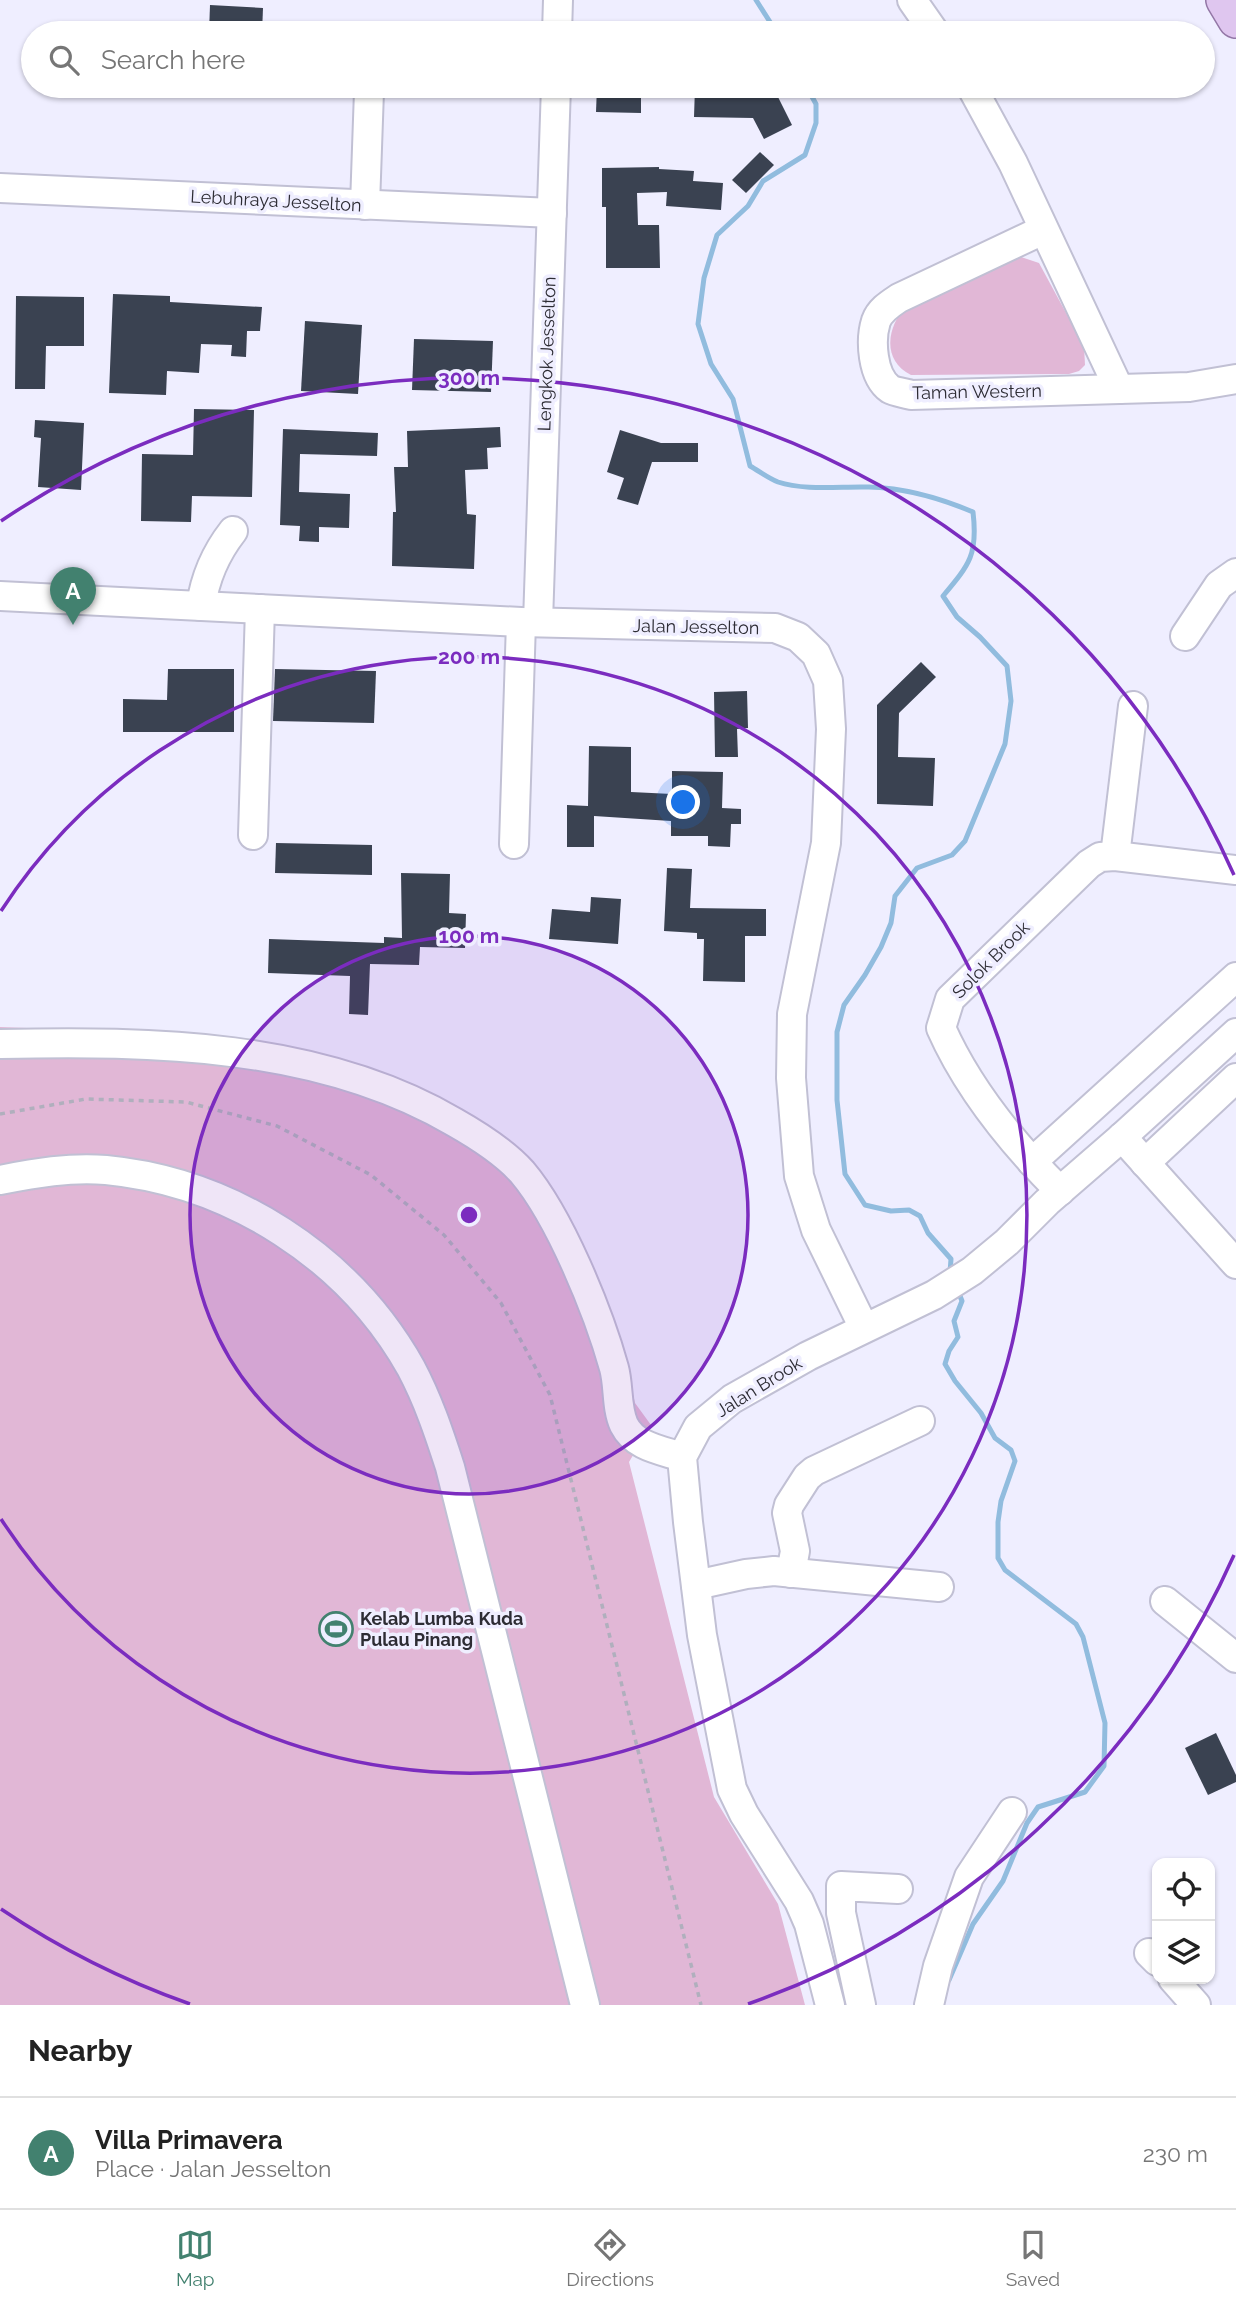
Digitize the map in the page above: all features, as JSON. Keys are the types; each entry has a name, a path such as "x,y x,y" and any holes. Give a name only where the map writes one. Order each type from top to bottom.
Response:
{"main road":[{"path":"1224,0 1236,20"}],"street":[{"path":"557,21 558,0"},
{"path":"912,0 927,21"},
{"path":"365,205 369,98"},
{"name":"Lengkok Jesselton","path":"514,844 552,213 556,98"},
{"path":"978,98 996,130 1119,389"},
{"name":"Lebuhraya Jesselton","path":"0,188 552,213"},
{"name":"Taman Western","path":"1043,230 899,298 885,308 877,321 874,353 878,374 890,389 911,395 1189,387 1236,379"},
{"path":"201,606 204,585 219,550 233,531"},
{"path":"1185,636 1219,585 1236,573"},
{"name":"Jalan Jesselton","path":"0,596 529,622 775,628 798,637 816,654 828,681 831,729 826,843 792,1014 791,1078 799,1177 816,1230 864,1328"},
{"path":"253,835 260,609"},
{"path":"1115,856 1133,706"},
{"name":"Solok Brook","path":"1060,1191 1032,1162 966,1077 940,1028 950,999 1100,856 1236,870"},
{"path":"1032,1162 1236,978"},
{"name":"Jalan Brook","path":"682,1457 698,1427 732,1399 864,1328 934,1295 972,1271 1236,1033"},
{"path":"0,1044 99,1042 234,1052 347,1076 391,1090 433,1110 498,1151 520,1171 534,1189 564,1240 607,1345 615,1371 624,1425 640,1444 682,1457 711,1689 732,1789 744,1814 799,1901 809,1924 830,2005"},
{"path":"1145,1163 1236,1078"},
{"path":"1122,1137 1236,1264"},
{"path":"0,1180 45,1171 103,1170 156,1177 202,1190 258,1216 306,1248 340,1277 371,1310 391,1337 411,1368 433,1415 450,1467 585,2005"},
{"path":"790,1573 795,1551 787,1513 789,1505 807,1477 814,1471 920,1421"},
{"path":"696,1585 774,1571 939,1587"},
{"path":"1165,1601 1236,1658"},
{"path":"929,2005 938,1966 969,1877 1012,1812"},
{"path":"861,2005 841,1913 841,1886 898,1889"},
{"path":"1177,1984 1196,2005"}],"shaded area":[{"path":"1021,257 1039,263 1084,346 1085,365 1079,371 1069,374 911,375 901,369 891,352 890,342 895,323 907,305"},
{"name":"Kelab Lumba Kuda Pulau Pinang","path":"0,1027 108,1031 405,1083 460,1108 498,1135 550,1190 622,1346 635,1403 651,1425 629,1462 714,1797 778,1904 805,2005 0,2005"}],"building":[{"path":"210,5 263,8 262,21 209,21"},
{"path":"597,98 641,98 641,113 596,112"},
{"path":"695,98 778,98 792,125 764,139 753,118 694,117"},
{"path":"760,152 774,165 746,193 732,180"},
{"path":"659,167 694,171 693,181 723,183 721,210 666,206 667,192 637,193 638,225 659,225 660,268 606,268 606,207 602,207 602,168"},
{"path":"113,294 170,296 170,302 262,307 260,331 247,331 246,357 231,356 232,345 201,344 199,373 167,371 166,395 109,393"},
{"path":"16,296 84,297 84,346 46,346 45,389 15,389"},
{"path":"305,321 362,325 358,394 301,391"},
{"path":"414,339 493,341 491,392 412,390"},
{"path":"194,409 254,410 252,497 192,496 191,522 141,521 142,454 193,455"},
{"path":"35,420 84,423 81,490 38,487 41,438 34,437"},
{"path":"500,427 501,447 487,448 488,469 465,470 467,514 476,515 474,569 392,566 393,512 396,512 394,467 408,467 407,431"},
{"path":"283,429 378,433 377,456 300,454 299,492 350,494 349,528 319,527 319,542 299,541 300,526 280,525"},
{"path":"620,430 661,443 698,443 698,462 652,462 638,505 617,499 624,478 607,472"},
{"path":"921,662 936,677 899,713 898,757 935,758 933,806 877,804 877,705"},
{"path":"168,669 234,669 234,732 123,732 123,699 167,700"},
{"path":"275,669 376,671 374,723 273,721"},
{"path":"747,691 748,728 737,729 738,757 715,757 714,692"},
{"path":"589,746 631,747 631,792 672,794 672,771 723,772 722,808 741,809 741,824 731,824 730,847 708,846 708,836 671,836 671,821 594,816 594,847 567,847 567,805 588,806"},
{"path":"276,843 372,845 372,875 275,873"},
{"path":"667,868 692,869 690,908 766,909 766,936 745,936 745,982 703,981 704,939 697,939 697,933 664,931"},
{"path":"401,873 450,874 449,913 466,914 465,948 420,947 419,965 370,964 368,1015 349,1014 350,976 268,973 269,939 384,943 384,937 402,938"},
{"path":"591,897 621,899 618,944 549,939 552,909 590,912"},
{"path":"1216,1733 1236,1775 1236,1782 1208,1795 1185,1748"}],"waterway":[{"path":"756,0 769,21"},
{"path":"813,98 816,104 816,123 805,155 763,181 748,206 717,235 704,278 698,324 711,364 733,399 750,466 789,485 896,489 935,498 973,512 974,538 970,558 943,596 957,617 1007,666 1011,701 1005,744 965,841 952,855 917,868 895,896 891,923 881,947 844,1005 837,1032 837,1100 845,1174 865,1205 891,1211 909,1210 920,1216 928,1233 951,1259 950,1273"},
{"path":"949,1980 973,1924 1003,1881 1027,1823 1038,1807 1085,1792 1104,1766 1105,1723 1083,1637 1076,1624 1005,1570 998,1558 1001,1501 1015,1461 1011,1450 995,1438 981,1413 945,1364 958,1337 954,1321 962,1301 958,1291"}],"place":[{"name":"Villa Primavera","path":"73,625"},
{"name":"Kelab Lumba Kuda Pulau Pinang","path":"336,1629"}]}
